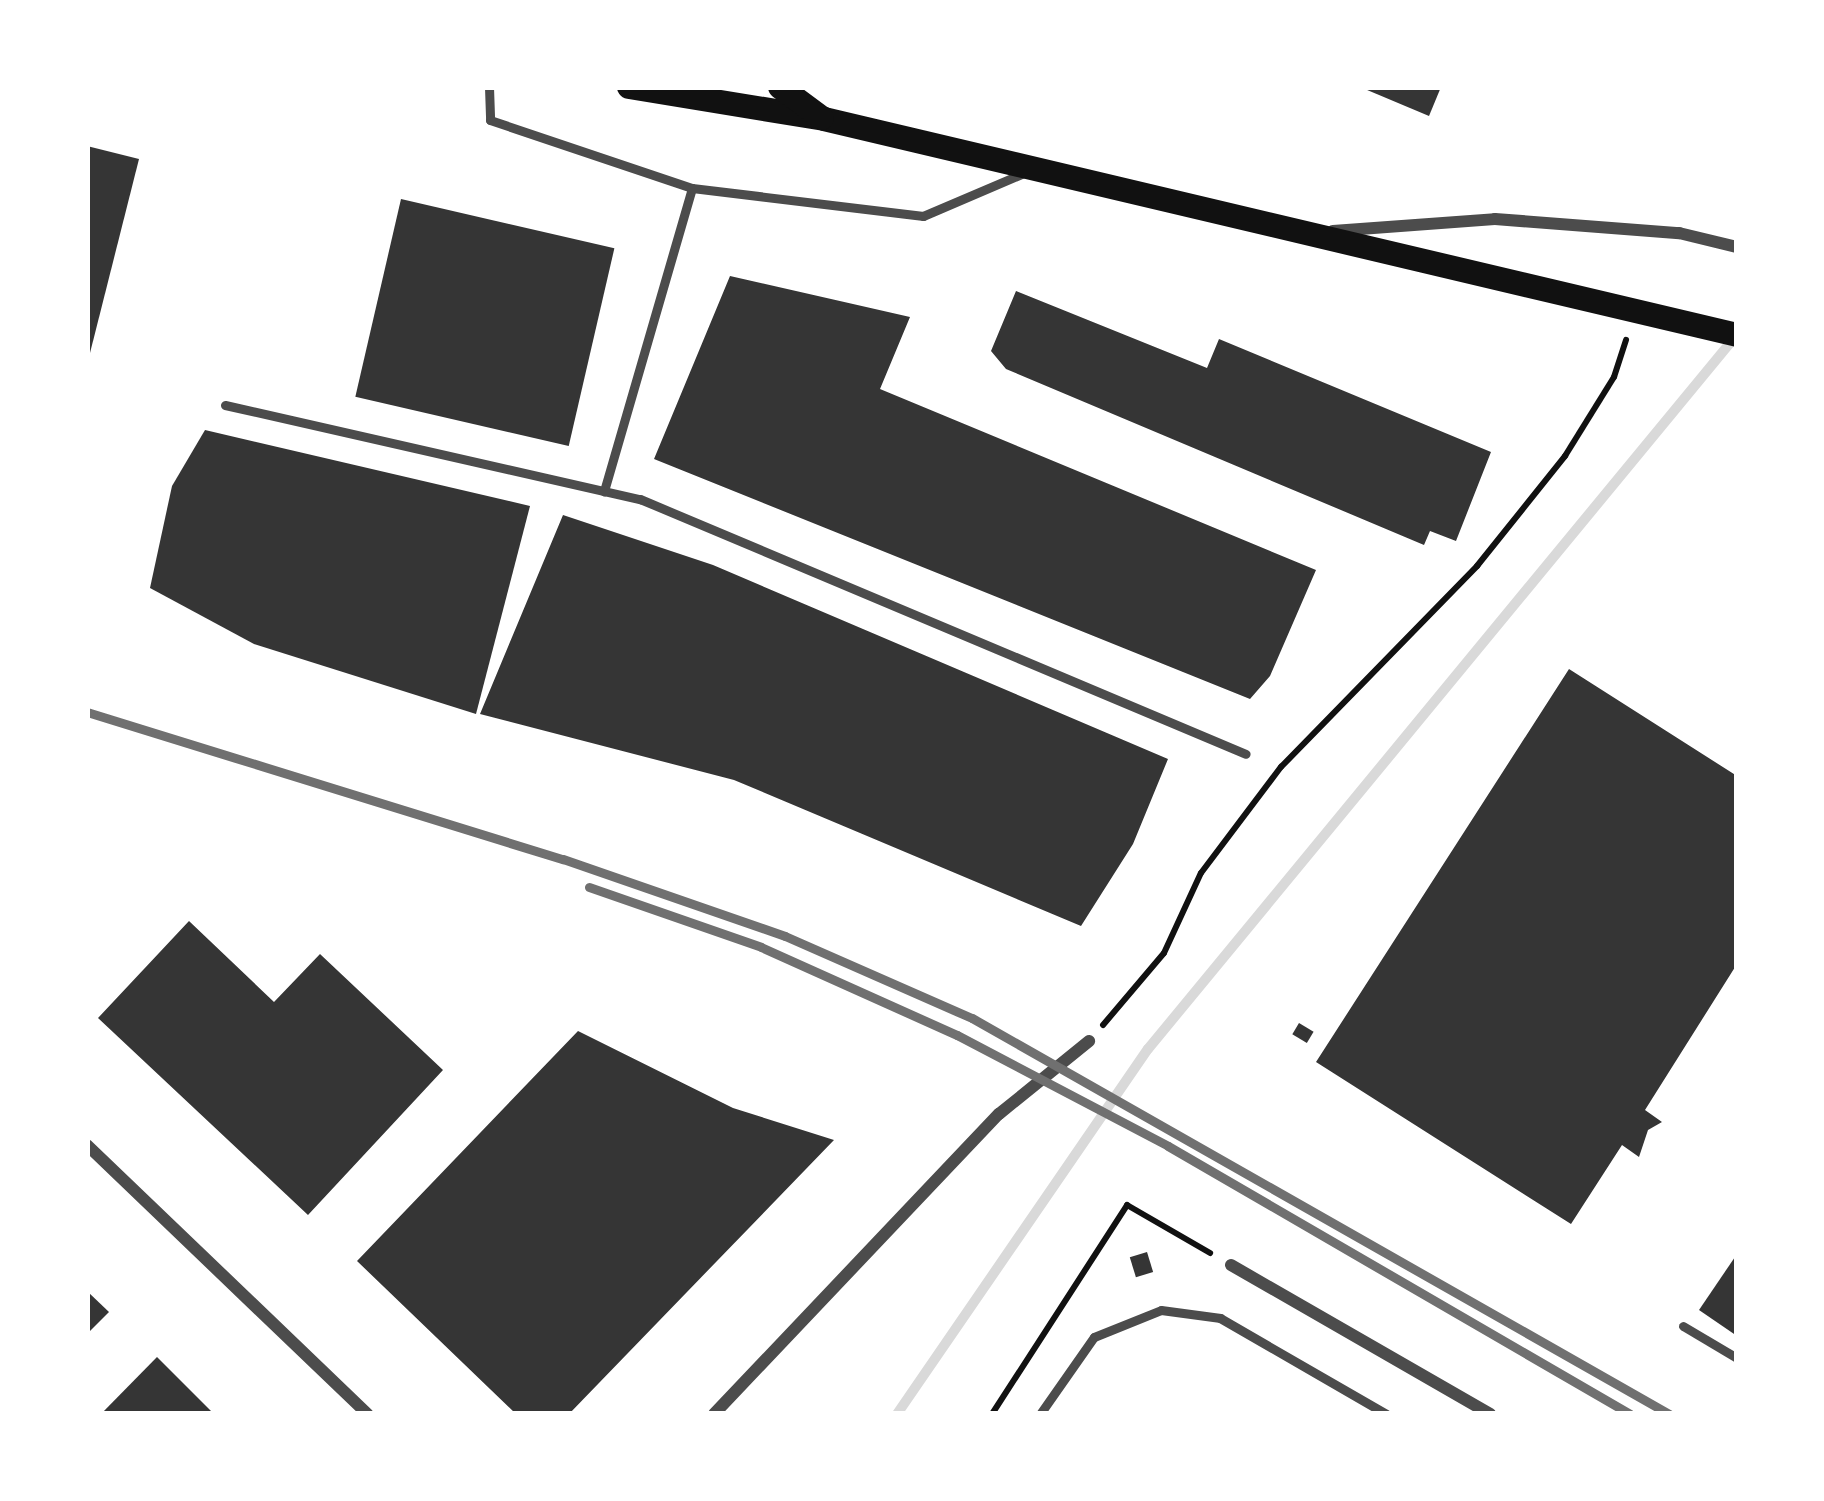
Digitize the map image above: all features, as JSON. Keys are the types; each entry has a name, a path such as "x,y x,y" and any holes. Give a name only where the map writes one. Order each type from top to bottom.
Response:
{"main road":[{"path":"628,87 824,119 1318,232 1737,335"},
{"path":"780,87 824,119"}],"street":[{"path":"1318,232 1495,219 1679,233 1737,247"},
{"path":"714,1414 999,1114 1089,1041"},
{"path":"87,1145 368,1414"},
{"path":"1231,1265 1490,1414"}],"lane":[{"path":"489,87 490,120 692,188 923,216 1036,167"},
{"path":"604,491 692,188"},
{"path":"225,405 604,491 1246,754"},
{"path":"1040,1414 1094,1337 1162,1310 1220,1318 1386,1414"},
{"path":"1682,1327 1737,1358"}],"path":[{"path":"1089,1041 1164,953 1202,873 1281,767 1477,566 1565,456 1615,377 1636,310"},
{"path":"992,1414 1127,1205 1231,1265"}],"building":[{"path":"1360,87 1441,87 1429,116"},
{"path":"87,146 139,159 89,357 87,357"},
{"path":"401,199 614,248 569,446 355,397"},
{"path":"730,276 910,317 880,389 1316,570 1270,676 1250,699 654,459"},
{"path":"1016,291 1207,368 1219,339 1491,452 1456,541 1430,531 1424,545 1006,369 991,351"},
{"path":"205,430 530,506 476,714 254,644 150,588 172,486"},
{"path":"563,515 713,565 1168,759 1133,844 1081,926 734,780 480,714"},
{"path":"1569,669 1737,776 1737,964 1645,1110 1662,1122 1648,1130 1639,1157 1622,1145 1571,1224 1316,1062"},
{"path":"189,921 274,1002 320,954 443,1070 308,1215 98,1018"},
{"path":"1299,1023 1314,1032 1307,1043 1292,1034"},
{"path":"578,1031 733,1108 834,1140 569,1414 516,1414 357,1261"},
{"path":"1147,1252 1153,1272 1136,1277 1130,1257"},
{"path":"1737,1254 1737,1336 1699,1310"},
{"path":"87,1291 109,1312 87,1334"},
{"path":"157,1357 214,1414 101,1414"}],"waterway":[{"path":"897,1414 1148,1049 1734,338"}],"railway":[{"path":"87,712 563,859 785,936 972,1018 1669,1414"},
{"path":"589,887 761,947 957,1035 1168,1146 1630,1414"}]}
